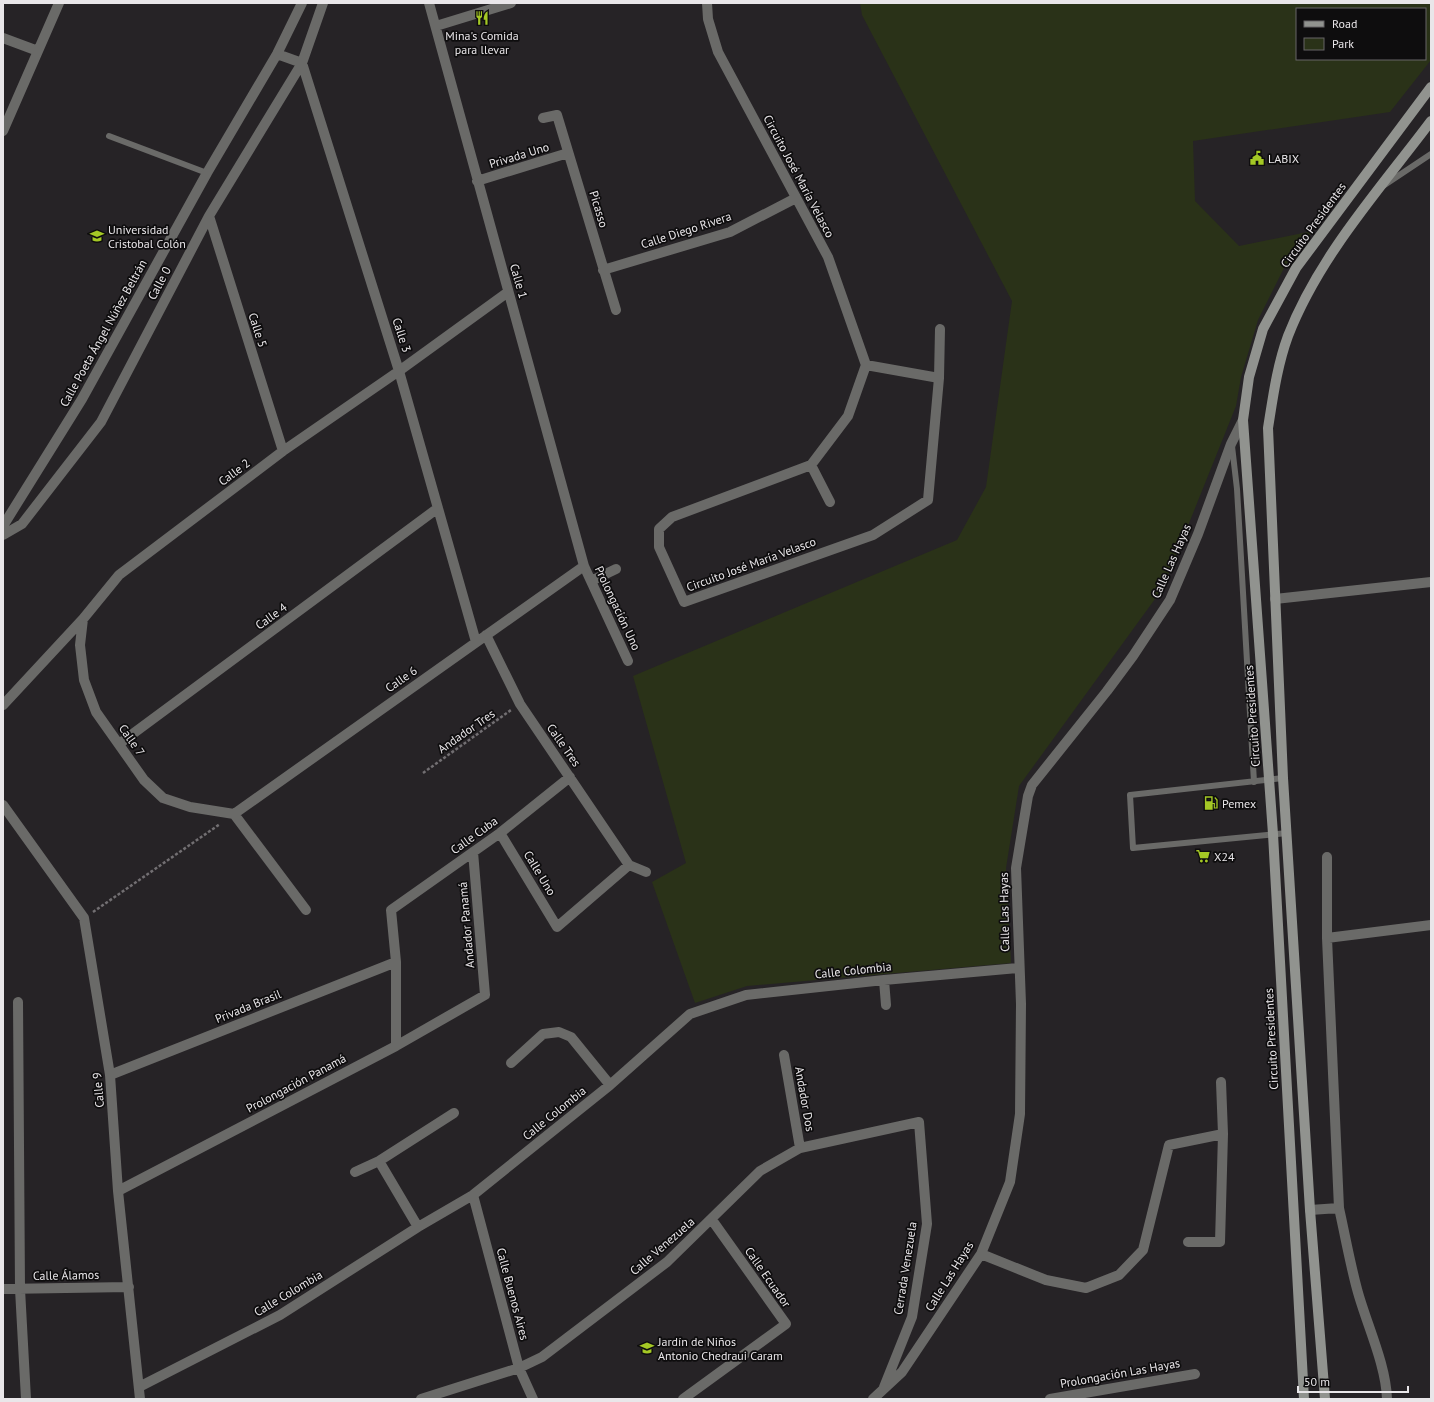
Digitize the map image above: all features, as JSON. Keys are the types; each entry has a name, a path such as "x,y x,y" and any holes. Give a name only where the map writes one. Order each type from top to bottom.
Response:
{"main road":[{"name":"Circuito Presidentes","path":"1304,1399 1273,834 1243,420 1249,377 1264,329 1296,268 1431,87"},
{"path":"1325,1399 1310,1210 1283,778 1268,428 1276,376 1289,336 1314,280 1354,222 1431,121"}],"street":[{"path":"3,131 59,3"},
{"name":"Calle Poeta Ángel Núñez Beltrán","path":"3,526 82,399 207,174 278,54 302,3"},
{"name":"Calle 0","path":"3,535 22,524 101,422 209,216 302,63 323,3"},
{"name":"Calle 1","path":"429,3 584,566"},
{"path":"436,26 511,3"},
{"name":"Circuito José María Velasco","path":"707,3 708,19 718,52 828,257 866,364"},
{"path":"3,38 38,51"},
{"path":"278,54 302,63"},
{"name":"Calle 3","path":"302,63 399,371 476,642"},
{"name":"Picasso","path":"543,118 557,115 616,310"},
{"name":"Privada Uno","path":"477,181 568,153"},
{"name":"Calle Diego Rivera","path":"604,270 730,232 796,198"},
{"name":"Calle 5","path":"209,216 283,451"},
{"name":"Calle 2","path":"3,705 83,619 119,575 283,451 399,371 508,292"},
{"path":"830,502 811,465 848,416 866,364 939,378 940,329"},
{"name":"Circuito José María Velasco","path":"811,465 672,517 659,528 659,547 684,602 873,535 928,500 939,378"},
{"name":"Calle Las Hayas","path":"873,1399 902,1372 981,1254 1010,1182 1020,1114 1021,1004 1018,968 1016,868 1028,796 1032,785 1116,680 1170,600 1243,420"},
{"name":"Calle 4","path":"119,744 438,508"},
{"name":"Prolongación Uno","path":"584,566 628,661"},
{"name":"Calle 6","path":"234,814 584,566"},
{"path":"591,581 616,569"},
{"path":"1275,599 1431,582"},
{"name":"Calle 7","path":"83,619 80,645 84,680 96,712 144,780 163,798 190,807 234,814"},
{"name":"Calle Tres","path":"486,635 520,704 629,865"},
{"name":"Calle Cuba","path":"396,962 391,910 500,833 570,777"},
{"name":"Calle 9","path":"3,806 84,918 110,1075 118,1191 140,1399"},
{"path":"234,814 306,910"},
{"name":"Calle Uno","path":"500,833 557,927 629,865"},
{"name":"Andador Panamá","path":"473,852 485,995"},
{"path":"1327,857 1327,938 1339,1208 1357,1290 1375,1344 1387,1390 1387,1399"},
{"path":"629,865 646,872"},
{"path":"1327,938 1431,925"},
{"path":"396,962 396,1046"},
{"name":"Privada Brasil","path":"110,1075 396,962"},
{"name":"Calle Colombia","path":"138,1387 280,1315 418,1227 472,1195 610,1085 690,1014 746,995 884,980 1018,968"},
{"path":"884,980 886,1005"},
{"name":"Prolongación Panamá","path":"118,1191 396,1046 485,995"},
{"path":"18,1002 20,1289 26,1399"},
{"path":"511,1063 543,1034 559,1032 571,1037 610,1085"},
{"name":"Andador Dos","path":"784,1055 800,1148"},
{"path":"1188,1242 1220,1242 1223,1134 1221,1082"},
{"path":"355,1172 379,1161 454,1113"},
{"name":"Calle Venezuela","path":"421,1399 519,1368 542,1357 667,1262 712,1220 760,1171 800,1148 919,1122"},
{"name":"Cerrada Venezuela","path":"883,1389 912,1316 927,1224 919,1122"},
{"path":"981,1254 1046,1280 1086,1288 1119,1275 1143,1250 1169,1145 1223,1134"},
{"path":"379,1161 418,1227"},
{"name":"Calle Buenos Aires","path":"472,1195 519,1368 533,1399"},
{"path":"1310,1210 1339,1208"},
{"name":"Calle Ecuador","path":"683,1399 786,1324 712,1220"},
{"name":"Calle Álamos","path":"3,1289 129,1287"},
{"name":"Prolongación Las Hayas","path":"1050,1399 1195,1374"}],"lane":[{"path":"109,136 207,174"},
{"path":"1379,190 1431,154"},
{"path":"1232,444 1237,489 1254,782"},
{"path":"1283,778 1130,795 1133,848 1287,833"}],"path":[{"name":"Andador Tres","path":"423,773 520,704"},
{"path":"84,918 234,814"}],"green space":[{"path":"860,3 1431,3 1431,60 1390,112 1193,141 1195,201 1239,246 1313,231 1285,266 1258,320 1241,377 1236,406 1163,588 1019,786 1006,868 1011,963 747,986 695,1003 652,882 686,863 633,676 957,540 986,487 1012,301 862,15"}],"place":[{"name":"Mina's Comida para llevar","path":"482,18"},
{"name":"LABIX","path":"1257,158"},
{"name":"Universidad Cristobal Colón","path":"97,236"},
{"name":"Pemex","path":"1211,803"},
{"name":"X24","path":"1203,856"},
{"name":"Jardín de Niños Antonio Chedraui Caram","path":"647,1348"}]}
